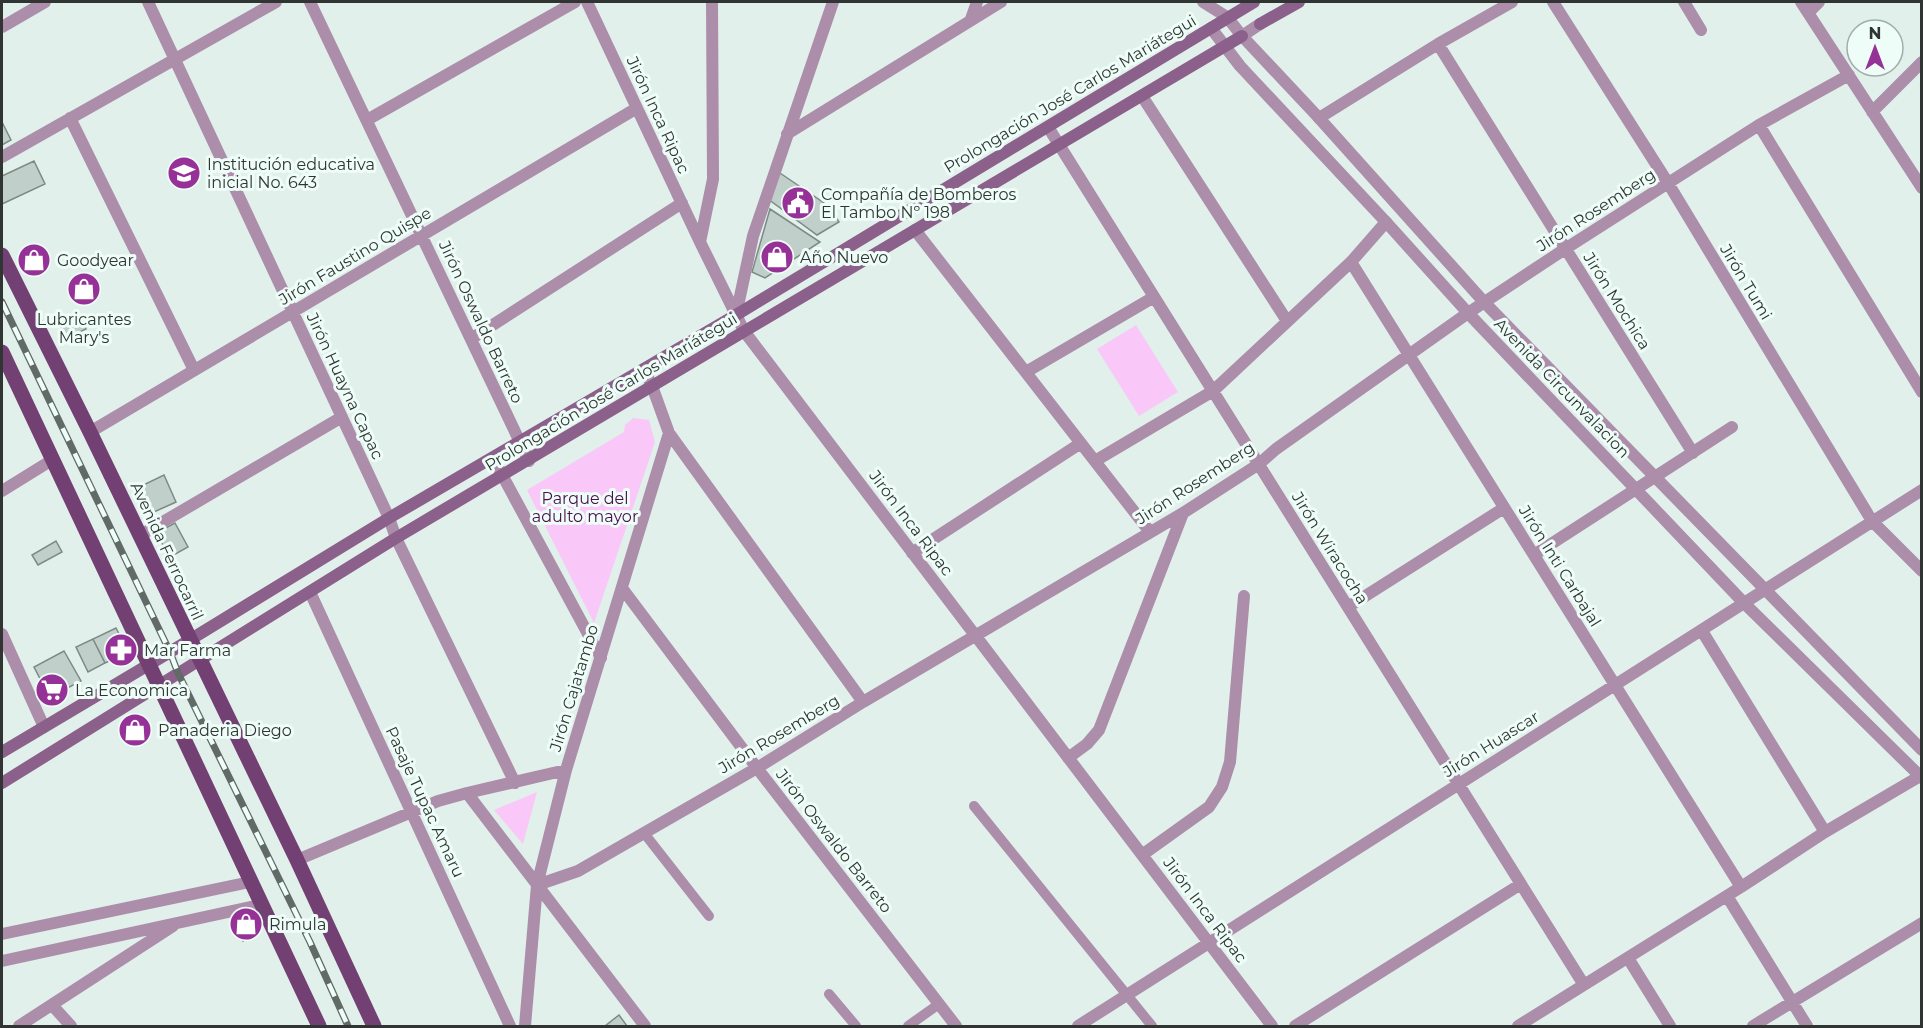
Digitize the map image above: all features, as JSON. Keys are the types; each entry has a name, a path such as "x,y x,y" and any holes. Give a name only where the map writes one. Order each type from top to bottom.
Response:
{"main road":[{"name":"Prolongación José Carlos Mariátegui","path":"2,752 388,518 736,315 1254,2"},
{"path":"1260,24 1299,2"},
{"name":"Prolongación José Carlos Mariátegui","path":"2,783 396,538 1242,36"},
{"name":"Avenida Ferrocarril","path":"2,255 297,860 374,1026"},
{"path":"2,352 318,1026"}],"street":[{"path":"2,27 45,2"},
{"name":"Jirón Huayna Capac","path":"148,2 342,417 396,538 515,783"},
{"path":"2,157 276,2"},
{"name":"Jirón Oswaldo Barreto","path":"310,2 529,461"},
{"path":"366,120 575,2"},
{"name":"Jirón Inca Ripac","path":"586,2 744,331 1272,1026"},
{"path":"700,242 713,179 712,2"},
{"path":"736,315 753,236 833,2"},
{"path":"971,19 977,2"},
{"path":"787,134 1001,2"},
{"name":"Avenida Circunvalacion","path":"1204,2 1227,17 1484,302 1922,750"},
{"name":"Avenida Circunvalacion","path":"1204,2 1211,28 1240,66 1468,313 1744,603 1921,776"},
{"path":"1319,118 1438,44 1512,2"},
{"name":"Jirón Tumi","path":"1553,2 1668,183 1872,521 1922,571"},
{"path":"1684,2 1701,30"},
{"path":"1801,2 1845,69"},
{"path":"1808,13 1819,2"},
{"path":"1242,36 1260,24"},
{"name":"Jirón Mochica","path":"1438,44 1693,453"},
{"path":"1872,112 1922,62"},
{"name":"Jirón Rosemberg","path":"537,885 578,871 645,833 1183,513 1259,464 1276,449 1484,302 1759,125 1845,77"},
{"path":"1851,78 1922,188"},
{"path":"1142,96 1287,321"},
{"name":"Jirón Faustino Quispe","path":"90,432 637,108"},
{"path":"70,118 194,370"},
{"path":"1759,125 1922,392"},
{"name":"Jirón Wiracocha","path":"1048,127 1584,985"},
{"path":"471,339 681,203"},
{"path":"1095,461 1213,391 1352,262 1386,222"},
{"path":"915,230 1150,532"},
{"name":"Jirón Inti Carbajal","path":"1352,262 1741,887"},
{"path":"1026,372 1154,297"},
{"path":"644,369 669,433 863,702"},
{"path":"140,536 342,417"},
{"path":"1534,555 1732,427"},
{"name":"Jirón Cajatambo","path":"525,1026 537,885 566,770 669,433"},
{"path":"912,553 1081,443"},
{"path":"493,458 601,658"},
{"path":"2,491 52,460"},
{"name":"Jirón Huascar","path":"1078,1026 1922,490"},
{"path":"1348,608 1504,508"},
{"path":"1068,758 1087,744 1099,730 1183,513"},
{"name":"Jirón Oswaldo Barreto","path":"622,588 956,1026"},
{"name":"Pasaje Tupac Amaru","path":"310,592 510,1026"},
{"path":"1142,855 1209,807 1222,787 1230,762 1245,596"},
{"path":"1702,631 1825,832"},
{"path":"2,634 44,727"},
{"path":"297,860 438,801 566,770"},
{"path":"1522,1026 1825,832 1921,776"},
{"path":"467,793 645,1026"},
{"path":"2,934 250,882"},
{"path":"1295,1026 1521,884"},
{"path":"1727,896 1807,1026"},
{"path":"2,961 260,904"},
{"path":"19,1026 179,922"},
{"path":"1754,1026 1922,923"},
{"path":"1628,958 1670,1026"},
{"path":"52,1005 71,1026"}],"lane":[{"path":"974,806 1152,1026"},
{"path":"645,833 709,916"},
{"path":"829,994 856,1026"},
{"path":"908,1026 939,1004"}],"green space":[{"path":"1136,325 1178,392 1139,416 1097,349"},
{"name":"Parque del adulto mayor","path":"633,418 649,420 655,442 594,623 527,490 624,432 625,425"},
{"path":"537,792 523,844 494,810"}],"building":[{"path":"2,122 11,140 2,145"},
{"path":"34,161 45,184 2,204 2,176"},
{"name":"Compañía de Bomberos El Tambo Nº 198","path":"777,171 830,207 839,222 817,235 768,199"},
{"name":"Año Nuevo","path":"770,209 820,242 765,278 752,272"},
{"name":"Goodyear","path":"38,246 46,266 31,273 22,253"},
{"name":"Lubricantes Mary's","path":"89,276 97,292 80,301 71,285"},
{"path":"81,317 86,329 66,339 60,328"},
{"path":"164,475 176,502 154,512 145,508 135,489"},
{"path":"175,523 188,547 170,557 156,533"},
{"path":"56,541 62,552 38,565 32,555"},
{"path":"116,628 126,647 123,655 105,663 93,639"},
{"path":"93,639 105,663 88,672 76,647"},
{"path":"64,651 81,681 56,694 48,694 34,667"},
{"name":"Panaderia Diego","path":"136,718 145,738 135,742 126,723"},
{"path":"247,919 254,930 243,941 231,922"},
{"path":"619,1015 627,1026 605,1026"}],"railway":[{"path":"2,302 178,673 310,942 348,1026"}],"place":[{"name":"Institución educativa inicial No. 643","path":"184,173"},
{"name":"Compañía de Bomberos El Tambo Nº 198","path":"798,203"},
{"name":"Año Nuevo","path":"777,257"},
{"name":"Goodyear","path":"34,260"},
{"name":"Lubricantes Mary's","path":"84,289"},
{"name":"Mar Farma","path":"121,650"},
{"name":"La Economica","path":"52,690"},
{"name":"Panaderia Diego","path":"135,730"},
{"name":"Rimula","path":"246,924"}]}
